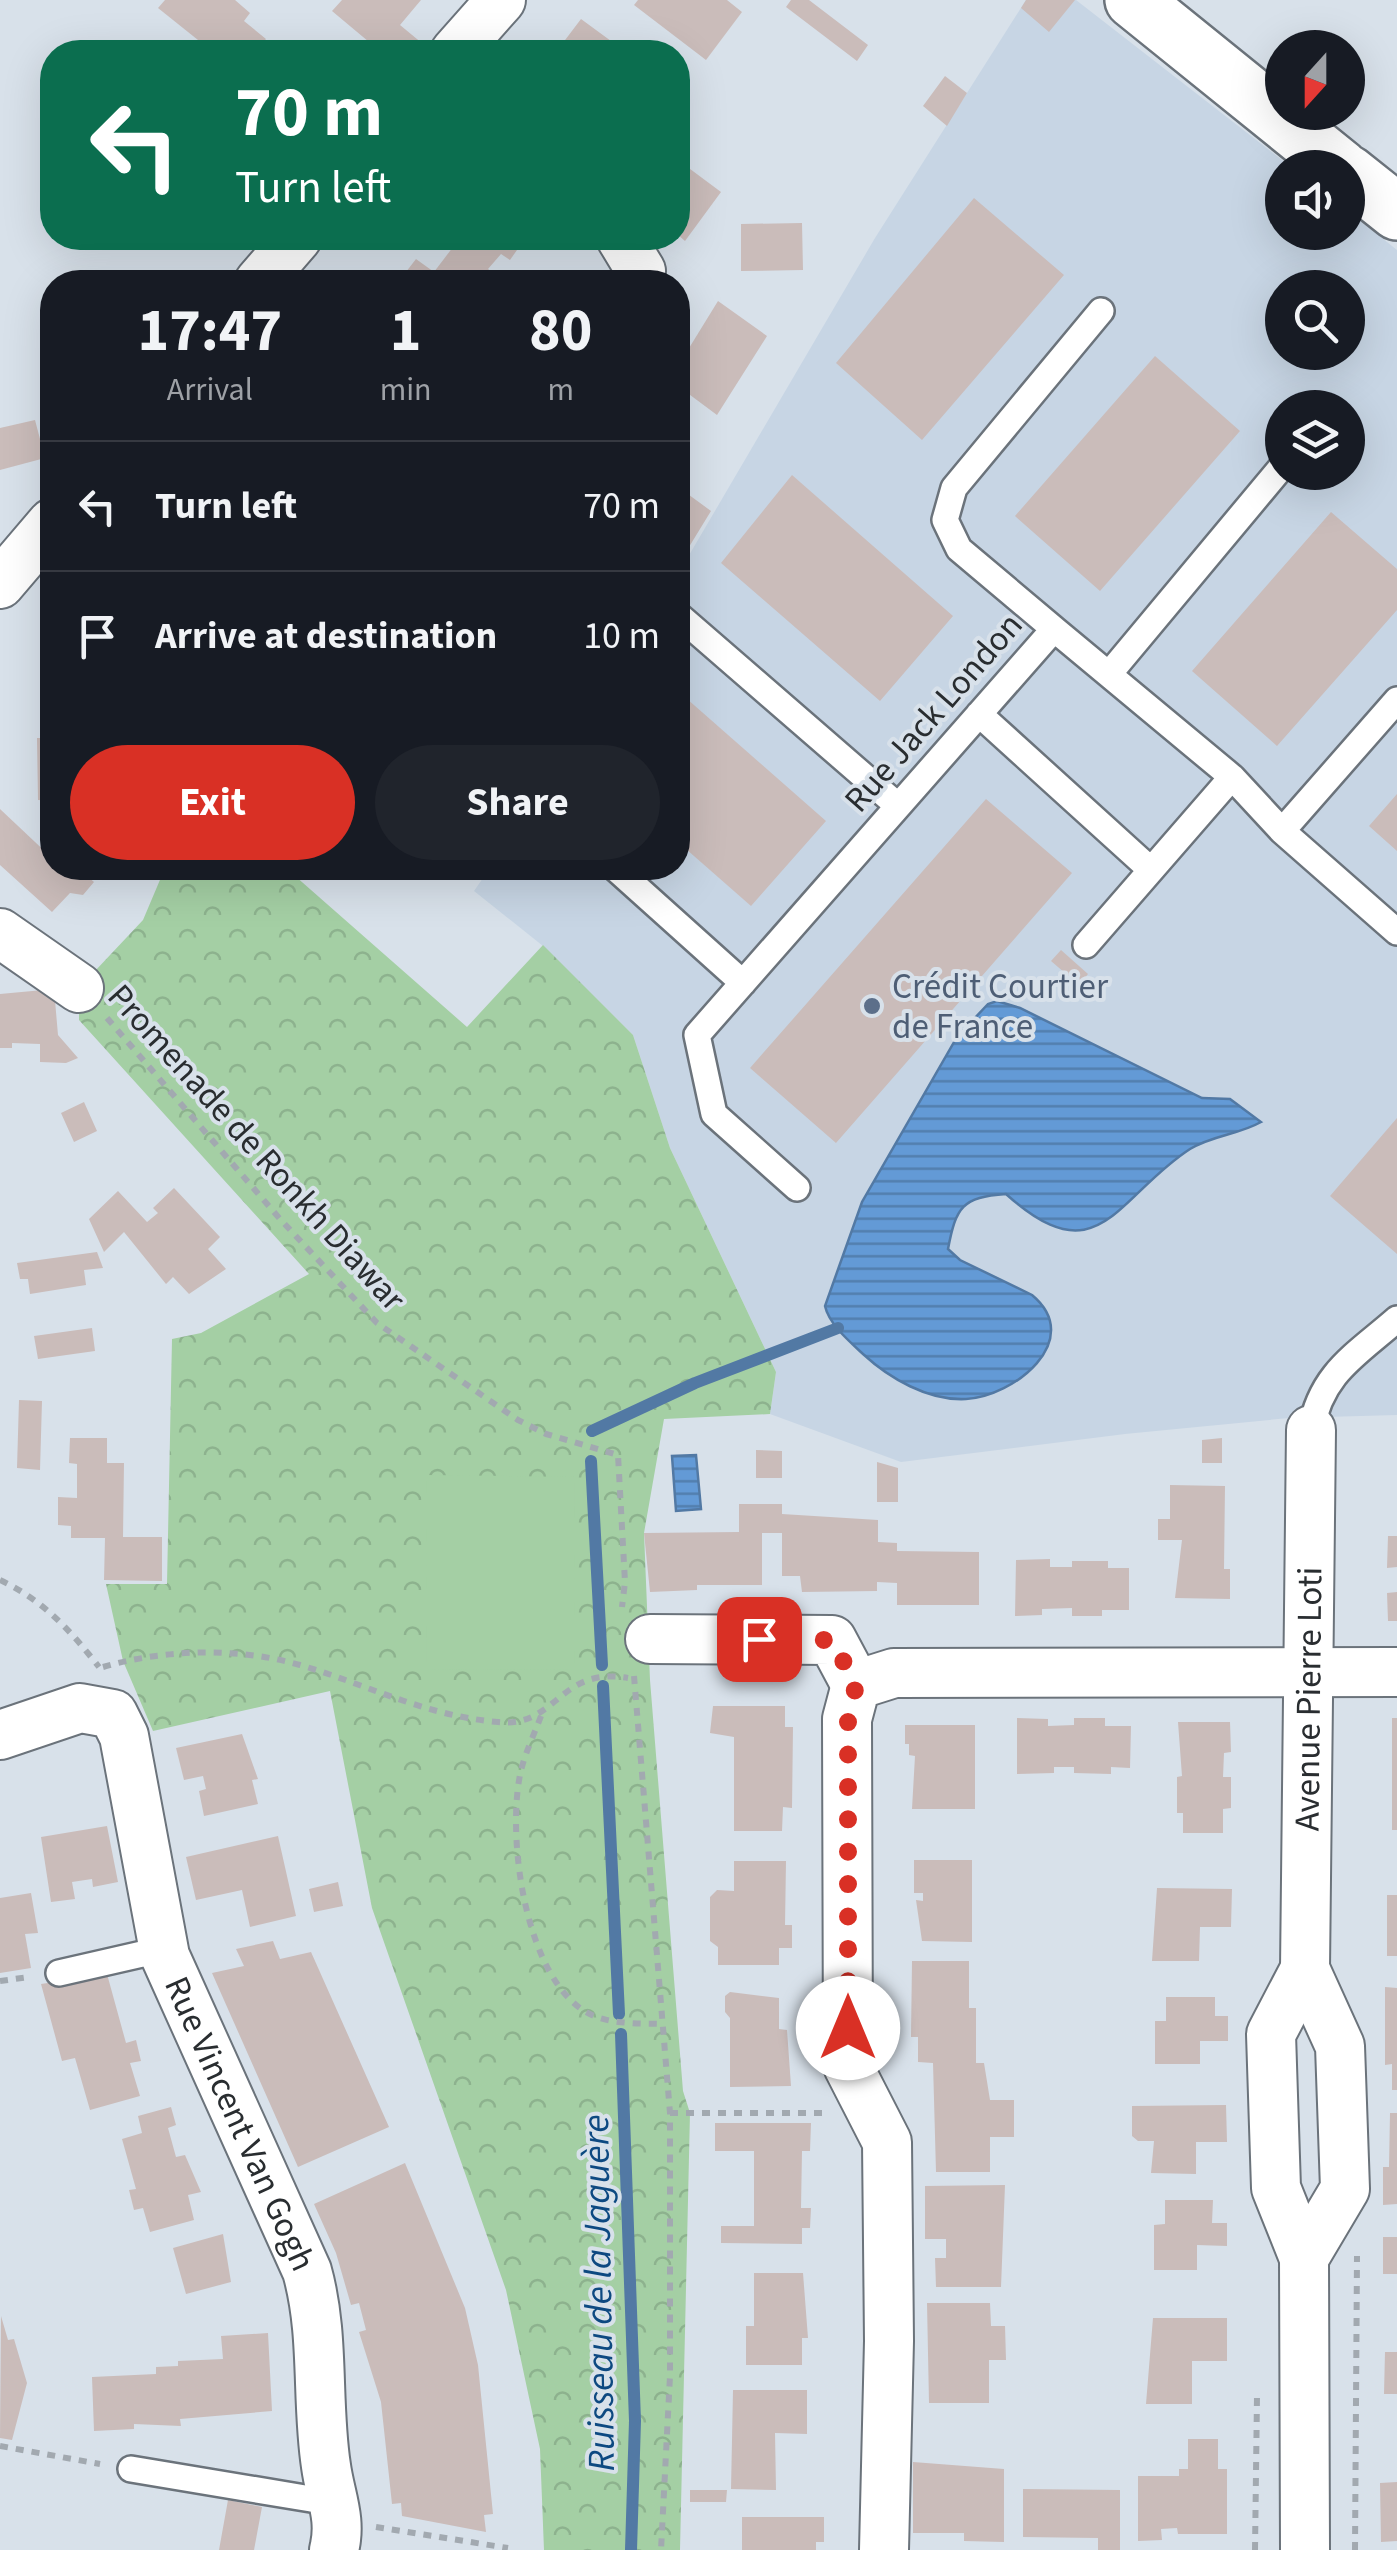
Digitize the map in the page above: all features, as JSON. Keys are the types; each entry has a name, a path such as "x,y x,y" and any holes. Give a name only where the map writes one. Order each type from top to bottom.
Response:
{"street":[{"path":"466,40 501,0"},
{"path":"1133,0 1319,150"},
{"path":"1365,186 1397,212"},
{"path":"269,270 287,250"},
{"path":"0,584 40,537"},
{"path":"0,932 79,988"},
{"name":"Avenue Pierre Loti","path":"1312,1430 1305,1969 1340,2046 1346,2189"},
{"path":"636,1650 832,1640 856,1685 848,1720 848,2066 887,2142 890,2340 884,2550"},
{"path":"856,1685 894,1673 1397,1672"},
{"path":"0,1735 80,1708 94,1684"},
{"name":"Rue Vincent Van Gogh","path":"94,1684 124,1736 164,1948 307,2271 316,2300 326,2466 335,2522"},
{"name":"Avenue Pierre Loti","path":"1305,1969 1270,2034 1276,2188 1304,2258 1305,2550"},
{"path":"1304,2258 1346,2189"}],"lane":[{"path":"1054,628 959,550 945,520 954,488 1101,311"},
{"path":"1109,674 1265,487"},
{"path":"690,625 897,806"},
{"name":"Rue Jack London","path":"797,1188 714,1114 696,1035 1054,628 1232,777 1282,831 1397,932"},
{"path":"1282,831 1397,700"},
{"path":"978,714 1151,870"},
{"path":"1086,945 1232,777"},
{"path":"628,880 743,982"},
{"path":"1312,1430 1316,1399 1328,1378 1397,1318"},
{"path":"59,1974 164,1948"},
{"path":"131,2469 311,2500 335,2522"}],"path":[{"name":"Promenade de Ronkh Diawar","path":"79,988 377,1323 518,1420 546,1434 618,1455 670,2113 670,2376 662,2550"},
{"path":"0,1580 29,1593 56,1616 94,1684 217,1650 298,1665 448,1718 505,1723 541,1715"},
{"path":"636,1650 602,1674 572,1684 541,1715 520,1775 516,1848 530,1924 566,1994 586,2012 609,2020 663,2024"},
{"path":"670,2113 872,2114"},
{"path":"1346,2189 1357,2196 1355,2550"},
{"path":"0,2446 131,2469"},
{"path":"335,2522 508,2548"}],"shaded area":[{"path":"1026,0 1076,0 1269,150 1265,150 1265,250 1365,250 1365,225 1397,250 1397,1415 1289,1418 901,1462 770,1414 776,1372 670,1148 633,1035 543,946 474,891 482,880 690,880 690,554 875,238"}],"green space":[{"path":"160,880 300,880 467,1027 543,945 633,1035 670,1148 776,1372 770,1414 664,1419 644,1533 650,1680 683,2091 690,2113 680,2550 544,2550 540,2449 506,2290 372,1908 330,1691 153,1731 123,1661 106,1584 167,1584 172,1339 201,1333 309,1274 79,1020 79,988 143,920"},
{"path":"427,1475 575,1477 574,1670 426,1669"}],"water":[{"path":"997,1001 1020,1008 1202,1098 1230,1099 1261,1122 1190,1149 1105,1221 1086,1229 1064,1229 1038,1218 1006,1194 980,1198 964,1207 954,1223 948,1249 960,1260 1032,1295 1047,1312 1051,1330 1047,1347 1022,1377 985,1396 952,1399 924,1392 885,1371 840,1332 825,1306 862,1202 957,1037 988,1004"},
{"path":"696,1455 701,1509 676,1511 672,1456"}],"building":[{"path":"165,0 235,0 250,13 244,21 266,39 198,40 158,8"},
{"path":"342,0 421,0 400,25 418,40 367,40 332,11"},
{"path":"638,0 727,0 742,12 706,60 690,48 690,40 680,40 634,5"},
{"path":"791,0 809,0 868,45 857,61 786,7"},
{"path":"1026,0 1075,0 1049,32 1021,8"},
{"path":"581,19 610,40 565,40"},
{"path":"945,76 967,93 947,126 923,106"},
{"path":"690,169 721,192 690,234"},
{"path":"974,198 1064,275 922,440 836,363"},
{"path":"802,223 803,270 741,271 741,224"},
{"path":"451,250 517,250 510,260 501,254 489,270 436,270"},
{"path":"416,259 431,270 408,270"},
{"path":"718,301 767,336 717,415 690,395 690,346"},
{"path":"1155,356 1240,431 1100,591 1015,516"},
{"path":"35,420 40,459 0,470 0,428"},
{"path":"792,475 953,616 880,701 721,563"},
{"path":"690,496 711,511 690,545"},
{"path":"1331,512 1397,569 1397,610 1277,746 1192,671"},
{"path":"690,702 826,821 751,906 690,853"},
{"path":"37,738 40,738 40,800"},
{"path":"1397,794 1397,851 1369,826"},
{"path":"986,799 1072,873 836,1143 750,1068"},
{"path":"0,809 40,847 40,880 94,882 83,895 70,893 52,912 0,865"},
{"path":"1061,950 1088,974 1079,985 1051,961"},
{"path":"54,989 58,1035 78,1058 66,1063 40,1062 40,1044 12,1043 12,1048 0,1048 0,994"},
{"path":"84,1102 97,1131 74,1142 61,1113"},
{"path":"1397,1118 1397,1254 1330,1196"},
{"path":"174,1188 220,1237 208,1249 226,1269 189,1294 173,1277 166,1284 124,1232 104,1252 89,1219 118,1191 147,1222 158,1213 153,1208"},
{"path":"97,1252 103,1268 84,1270 86,1285 30,1294 28,1279 20,1279 17,1263"},
{"path":"92,1328 95,1351 38,1359 34,1336"},
{"path":"19,1400 42,1401 40,1470 17,1468"},
{"path":"70,1438 107,1438 107,1463 124,1463 123,1537 162,1537 162,1581 104,1580 105,1538 71,1538 71,1526 58,1525 58,1497 77,1498 77,1464 69,1463"},
{"path":"1222,1438 1222,1463 1202,1463 1202,1440"},
{"path":"756,1450 782,1451 782,1478 756,1478"},
{"path":"877,1462 898,1468 898,1502 877,1502"},
{"path":"1170,1485 1225,1486 1224,1569 1230,1569 1230,1599 1175,1598 1182,1540 1158,1540 1158,1519 1170,1519"},
{"path":"739,1504 782,1504 782,1514 878,1520 878,1542 897,1543 897,1551 979,1552 979,1605 897,1605 897,1583 877,1582 877,1591 802,1592 800,1576 782,1576 782,1533 762,1533 762,1585 697,1585 697,1590 650,1592 644,1533 739,1532"},
{"path":"1388,1536 1397,1536 1397,1567 1387,1568"},
{"path":"1050,1559 1050,1567 1072,1567 1072,1561 1108,1561 1108,1568 1129,1568 1129,1610 1102,1610 1102,1616 1072,1616 1072,1608 1042,1609 1042,1615 1015,1616 1016,1560"},
{"path":"1397,1592 1397,1621 1388,1621 1387,1593"},
{"path":"713,1706 785,1706 785,1727 793,1727 792,1808 783,1807 782,1831 734,1831 734,1737 710,1733"},
{"path":"1017,1718 1048,1719 1048,1726 1074,1725 1074,1718 1105,1718 1105,1726 1131,1726 1130,1768 1111,1767 1111,1774 1074,1773 1074,1767 1054,1767 1054,1773 1017,1774"},
{"path":"1392,1718 1397,1718 1397,1830 1392,1830"},
{"path":"1178,1722 1230,1722 1231,1752 1224,1753 1223,1777 1231,1777 1231,1808 1223,1809 1223,1833 1183,1833 1183,1813 1177,1813 1177,1777 1182,1776"},
{"path":"905,1725 975,1725 975,1809 912,1809 915,1756 909,1755 909,1744 905,1744"},
{"path":"242,1734 258,1779 252,1780 258,1804 204,1816 199,1791 206,1789 203,1776 184,1780 176,1748"},
{"path":"107,1826 118,1882 93,1887 92,1879 72,1882 75,1899 51,1902 41,1837"},
{"path":"278,1836 296,1916 250,1927 242,1890 196,1900 186,1857"},
{"path":"914,1860 972,1860 972,1942 922,1941 916,1900 923,1901 923,1893 914,1893"},
{"path":"734,1861 786,1861 785,1925 792,1925 792,1948 779,1948 779,1965 718,1965 718,1947 710,1941 710,1897 717,1890 734,1891"},
{"path":"338,1882 343,1906 314,1912 309,1889"},
{"path":"1157,1888 1232,1889 1231,1927 1200,1927 1199,1961 1152,1961"},
{"path":"31,1893 38,1933 25,1934 31,1968 0,1973 0,1898"},
{"path":"1387,1895 1397,1895 1397,1956 1387,1956"},
{"path":"273,1941 280,1959 311,1952 389,2127 298,2167 212,1973 244,1966 236,1949"},
{"path":"912,1961 969,1961 969,2008 976,2008 976,2063 984,2063 990,2100 1014,2100 1014,2137 990,2137 990,2172 936,2172 933,2063 918,2062 918,2037 911,2037"},
{"path":"107,1974 126,2043 136,2040 141,2061 130,2063 140,2096 90,2110 75,2058 62,2061 41,1984"},
{"path":"1385,1987 1397,1988 1397,2090 1392,2090 1392,2064 1385,2065"},
{"path":"730,1992 779,1998 779,2029 787,2030 791,2086 730,2087 730,2018 725,2012 725,1996"},
{"path":"1166,1997 1215,1997 1215,2016 1228,2016 1228,2041 1200,2041 1200,2064 1155,2064 1155,2021 1166,2021"},
{"path":"1226,2105 1227,2142 1196,2142 1196,2174 1151,2173 1154,2141 1138,2141 1132,2136 1132,2106"},
{"path":"171,2107 176,2125 168,2128 176,2157 185,2155 201,2192 188,2195 194,2220 150,2232 143,2208 134,2210 129,2190 136,2189 122,2139 142,2133 138,2116"},
{"path":"1390,2113 1397,2113 1397,2204 1383,2205 1383,2167 1389,2167"},
{"path":"715,2123 811,2123 810,2151 802,2151 801,2208 811,2208 810,2228 802,2228 802,2244 721,2243 721,2226 754,2226 754,2151 715,2151"},
{"path":"405,2163 465,2308 478,2365 493,2514 484,2515 486,2532 402,2516 401,2503 392,2504 381,2402 359,2332 366,2330 359,2303 351,2305 336,2253 314,2204"},
{"path":"1005,2185 1001,2287 936,2287 935,2258 946,2258 946,2239 925,2239 925,2186"},
{"path":"1165,2200 1213,2200 1212,2223 1227,2223 1227,2246 1197,2245 1197,2270 1154,2270 1154,2225 1165,2224"},
{"path":"223,2234 231,2282 186,2294 173,2248"},
{"path":"1383,2237 1397,2237 1397,2274 1383,2274"},
{"path":"754,2273 803,2273 808,2338 802,2338 802,2365 746,2365 746,2326 754,2326"},
{"path":"927,2303 990,2303 991,2326 1005,2326 1006,2360 989,2360 989,2403 929,2403"},
{"path":"1,2316 8,2340 14,2339 27,2383 12,2440 0,2438"},
{"path":"1153,2318 1227,2318 1227,2361 1192,2361 1192,2404 1146,2404"},
{"path":"268,2333 272,2411 180,2419 181,2426 134,2424 134,2429 94,2431 92,2377 156,2374 156,2367 178,2366 178,2361 223,2359 221,2336"},
{"path":"1385,2352 1397,2352 1397,2394 1384,2394"},
{"path":"733,2390 807,2390 807,2434 775,2433 776,2490 731,2489"},
{"path":"1188,2439 1218,2439 1218,2469 1227,2469 1227,2534 1178,2534 1177,2528 1161,2529 1162,2540 1138,2541 1138,2476 1179,2476 1179,2469 1188,2469"},
{"path":"913,2462 1004,2469 1004,2542 964,2541 964,2533 913,2533"},
{"path":"1397,2482 1397,2541 1381,2542 1380,2483"},
{"path":"1023,2489 1120,2490 1120,2550 1098,2550 1098,2538 1023,2537"},
{"path":"690,2490 727,2490 726,2502 690,2502"},
{"path":"228,2500 262,2507 254,2550 219,2550"},
{"path":"742,2517 824,2517 824,2542 816,2542 816,2550 742,2550"}],"waterway":[{"name":"Ruisseau de la Jaguère","path":"592,1431 695,1383 838,1328"},
{"name":"Ruisseau de la Jaguère","path":"591,1461 602,1665"},
{"name":"Ruisseau de la Jaguère","path":"603,1686 619,2014"},
{"name":"Ruisseau de la Jaguère","path":"621,2034 635,2421 631,2550"}],"place":[{"name":"Crédit Courtier de France","path":"872,1006"}],"route":[{"path":"759,1639 832,1640 856,1685 848,1720 848,2028"}]}
